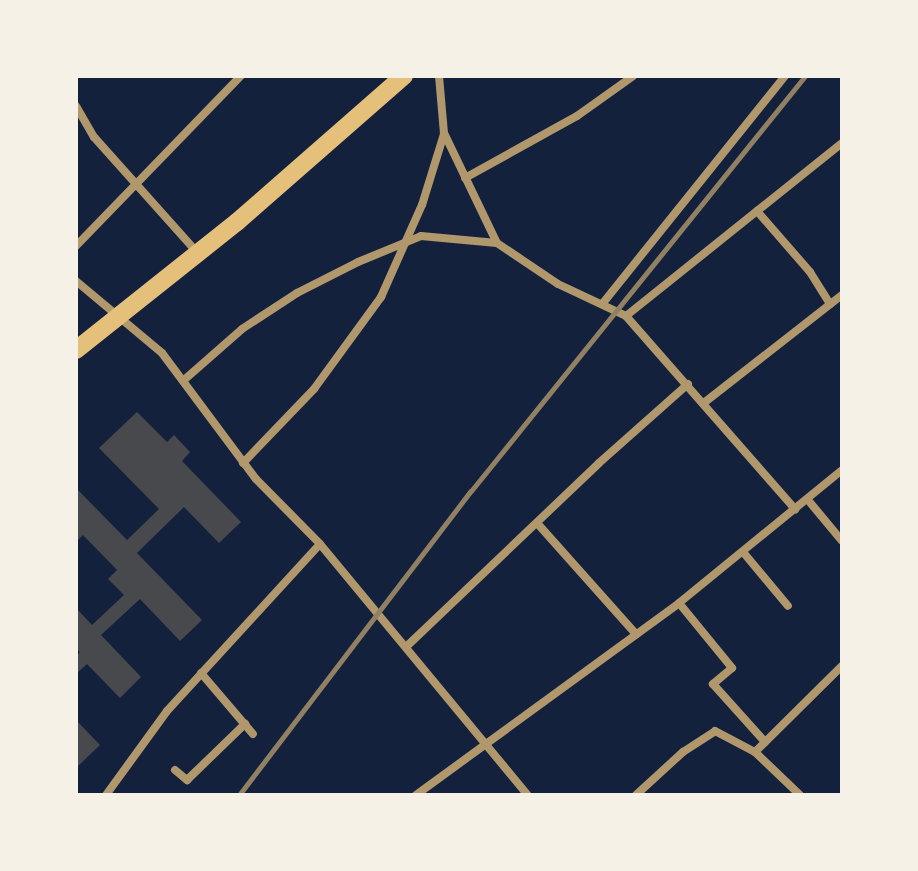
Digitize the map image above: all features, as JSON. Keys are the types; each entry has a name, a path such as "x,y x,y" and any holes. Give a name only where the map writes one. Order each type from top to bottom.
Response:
{"highway":[{"path":"76,350 237,222 404,76"}],"street":[{"path":"76,246 134,183 203,119 241,76"},
{"path":"439,76 444,133 497,243"},
{"path":"465,178 577,116 633,76"},
{"path":"603,303 785,76"},
{"path":"76,106 94,137 197,252"},
{"path":"243,463 314,389 352,341 381,297 407,241 444,133"},
{"path":"626,316 842,143"},
{"path":"757,211 810,272 830,304"},
{"path":"184,380 242,329 297,293 407,241 421,236 497,243 558,284 626,316 705,402 795,509"},
{"path":"76,281 151,342 184,380 243,463 274,500 320,544 528,795"},
{"path":"705,402 842,295"},
{"path":"407,646 688,384"},
{"path":"416,795 679,603 842,470"},
{"path":"808,500 842,541"},
{"path":"537,523 636,634"},
{"path":"106,795 167,711 320,544"},
{"path":"743,552 788,606"},
{"path":"679,603 732,668 713,684 765,742"},
{"path":"755,752 842,666"},
{"path":"201,673 253,734"},
{"path":"175,770 187,780 245,724"},
{"path":"636,795 683,752 715,731 755,752 800,795"}],"building":[{"path":"137,412 167,442 174,435 190,452 182,461 241,522 219,543 184,507 137,553 202,620 180,641 140,599 101,635 141,677 120,698 87,664 76,674 76,656 80,652 76,649 76,608 92,625 124,595 108,579 117,570 83,535 76,542 76,488 127,540 159,509 99,448"},
{"path":"76,720 100,745 76,768"}],"railway":[{"path":"239,795 471,491 805,76"}]}
